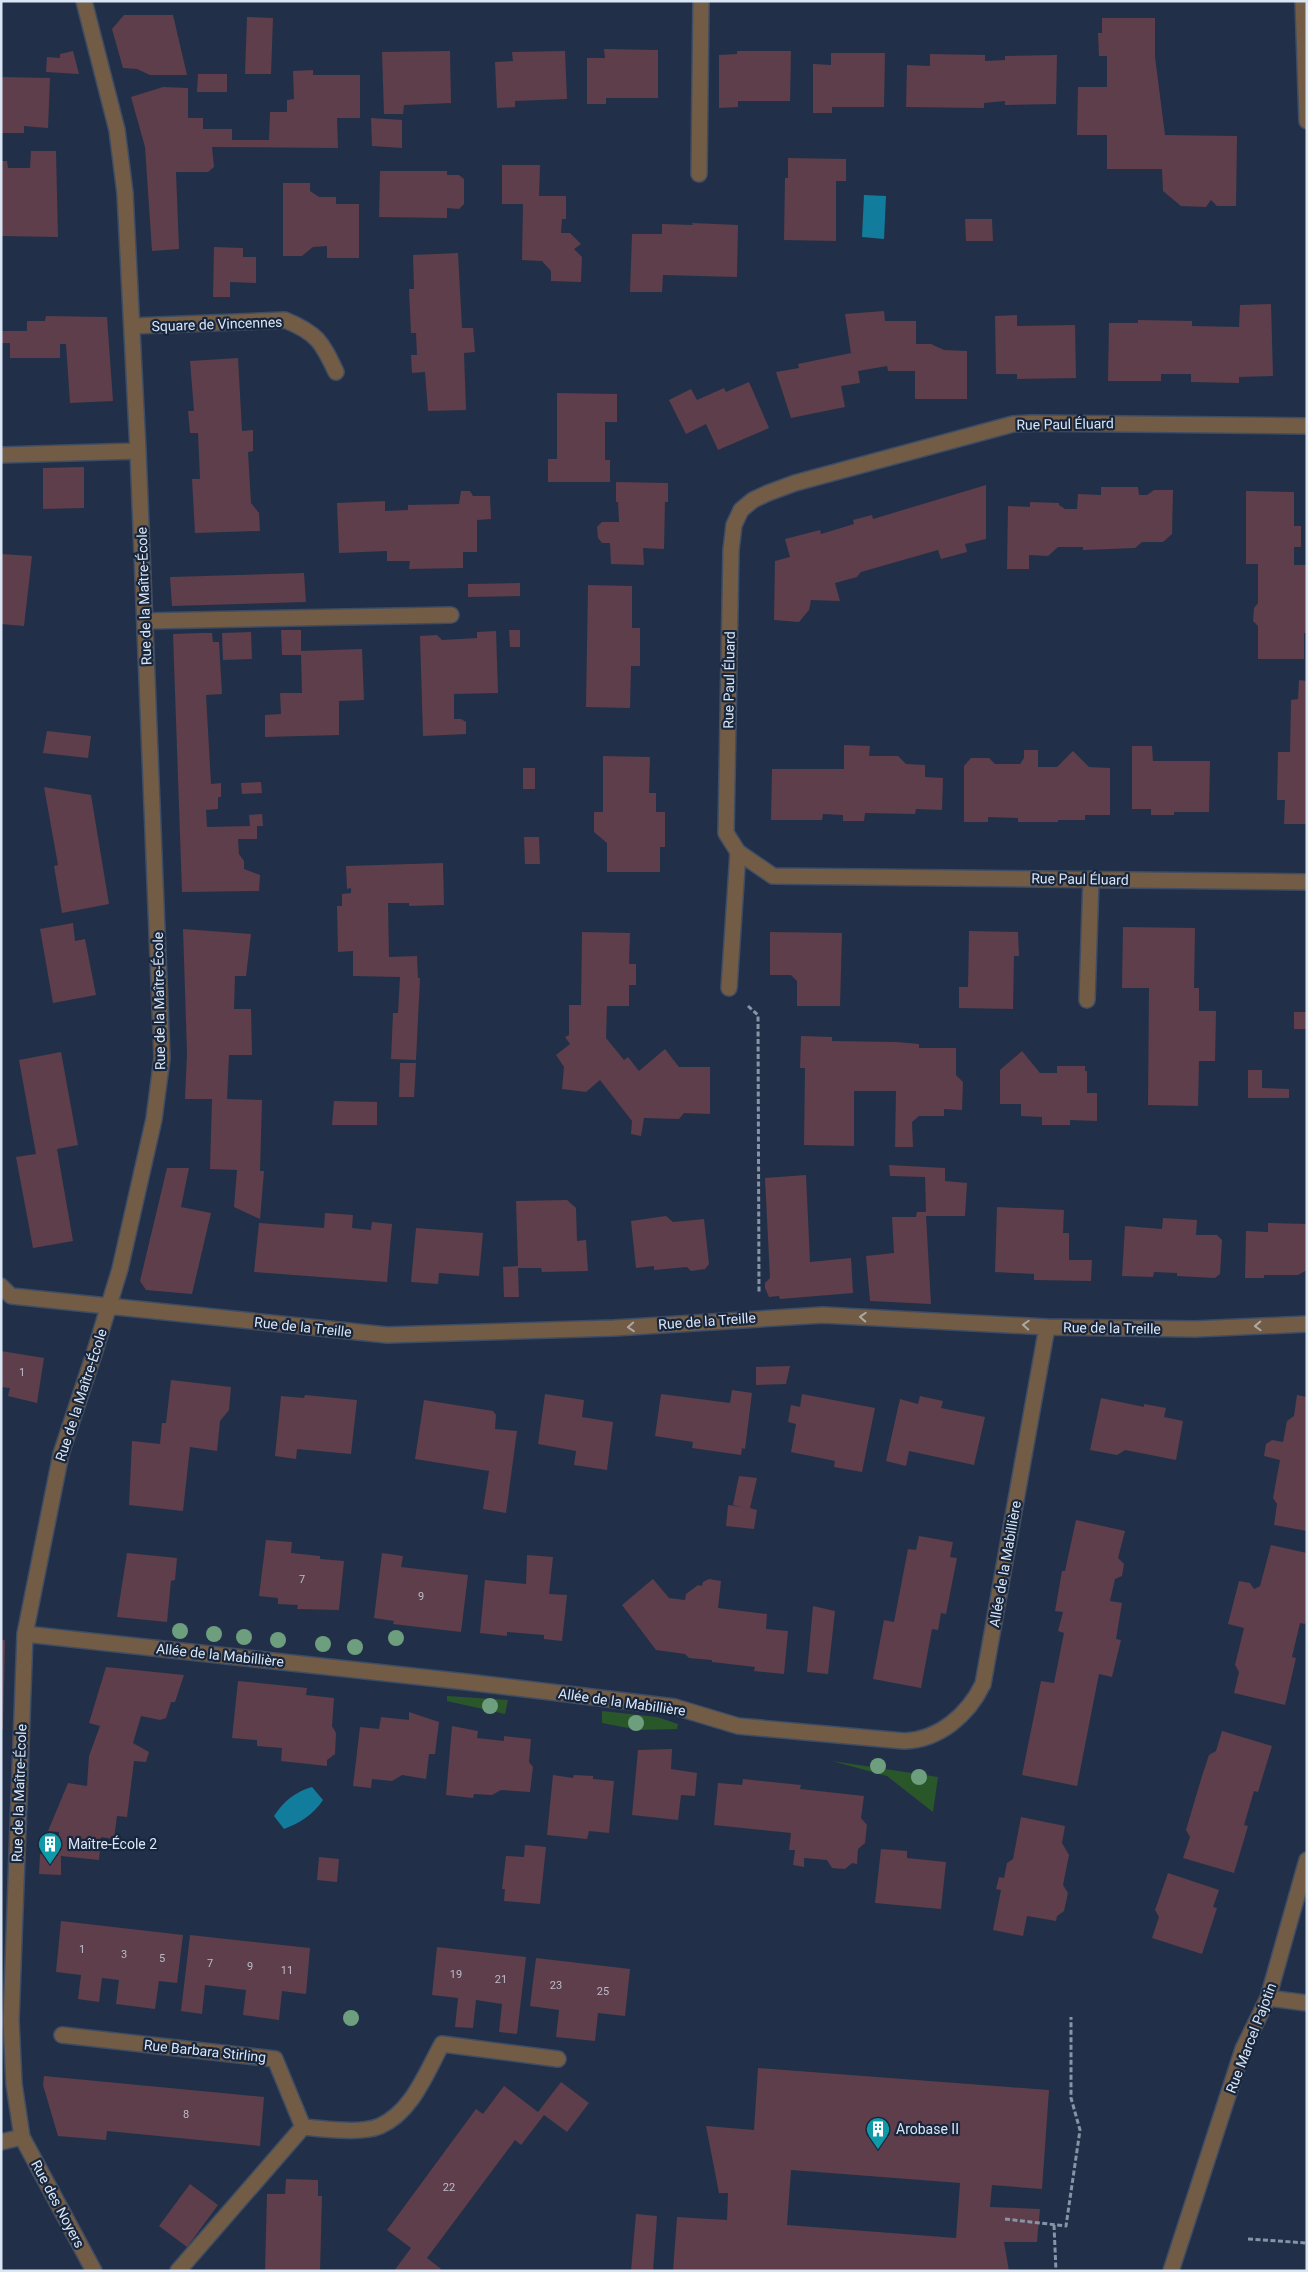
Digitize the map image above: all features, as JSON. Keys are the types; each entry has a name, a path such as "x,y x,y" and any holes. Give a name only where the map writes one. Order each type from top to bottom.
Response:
{"street":[{"name":"Rue de la Maître-École","path":"22,2138 14,2084 11,2021 25,1634 61,1454 120,1269 154,1119 162,1058 138,451 125,193 117,130 84,1"},
{"path":"699,174 701,1"},
{"path":"1303,1 1307,121"},
{"name":"Square de Vincennes","path":"132,326 285,320 306,328 324,346 336,372"},
{"name":"Rue Paul Éluard","path":"1307,426 1032,422 1013,424 795,483 753,500 741,510 734,525 731,550 726,833 738,852 773,876 1307,882"},
{"path":"1,455 138,451"},
{"path":"145,621 451,616"},
{"path":"729,988 738,852"},
{"path":"1086,1000 1091,879"},
{"name":"Rue de la Treille","path":"1,1286 11,1296 387,1335 614,1328 823,1315 1047,1326 1195,1329 1307,1324"},
{"name":"Allée de la Mabillière","path":"25,1634 457,1681 675,1707 738,1726 904,1741 921,1740 936,1734 963,1713 976,1699 983,1684 1047,1326"},
{"name":"Rue Marcel Pajotin","path":"1171,2271 1243,2049 1268,1998 1307,1860"},
{"path":"1268,1998 1307,2003"},
{"name":"Rue Barbara Stirling","path":"62,2035 275,2058 303,2127"},
{"path":"178,2271 303,2127 345,2131 380,2127 406,2107 442,2044 558,2059"},
{"path":"1,2142 22,2138"},
{"name":"Rue des Noyers","path":"22,2138 94,2271"}],"path":[{"path":"729,988 758,1015 760,1300"},
{"path":"1005,2219 1066,2226 1080,2130 1071,2098 1071,2017"},
{"path":"1054,2225 1056,2271"},
{"path":"1248,2239 1307,2243"}],"green space":[{"path":"447,1696 508,1700 505,1714 447,1701"},
{"path":"602,1711 657,1717 678,1724 677,1729 639,1730 602,1723"},
{"path":"832,1761 938,1777 933,1812 887,1776"}],"water":[{"path":"864,195 886,196 884,239 862,237"},
{"path":"312,1787 323,1800 306,1818 284,1829 274,1816 290,1798"}],"building":[{"path":"124,15 173,15 187,75 150,75 137,69 123,68 112,29"},
{"path":"247,17 273,18 271,74 245,74"},
{"path":"1102,18 1155,18 1155,57 1165,135 1237,136 1236,206 1217,206 1211,200 1206,207 1181,206 1163,191 1162,169 1107,169 1107,135 1077,135 1078,87 1107,87 1107,56 1099,56 1098,33 1102,33"},
{"path":"604,49 658,50 658,98 606,98 606,104 587,104 587,58 605,58"},
{"path":"73,51 79,74 46,72 47,57 60,58 60,54"},
{"path":"450,51 451,103 404,105 403,114 384,114 382,52"},
{"path":"565,51 567,99 515,101 515,107 497,108 495,62 513,61 512,52"},
{"path":"737,51 791,51 790,101 738,101 738,107 719,108 719,55 737,54"},
{"path":"831,53 885,53 884,107 832,107 832,113 813,113 813,64 831,65"},
{"path":"930,54 985,55 985,61 1005,60 1005,56 1057,55 1056,104 1005,105 1005,101 984,103 984,108 906,107 907,65 930,66"},
{"path":"313,70 313,75 360,75 360,118 337,118 338,148 212,147 214,167 208,172 176,172 179,249 152,251 145,147 131,97 163,87 188,88 188,118 203,118 203,129 232,129 232,140 269,140 270,112 287,112 287,100 294,99 293,71"},
{"path":"198,74 227,74 227,92 197,92"},
{"path":"1,77 50,78 48,128 24,126 24,133 1,133"},
{"path":"371,118 402,120 402,148 372,146"},
{"path":"31,151 56,151 58,237 1,236 1,161 7,161 8,168 30,168"},
{"path":"788,158 846,159 846,181 836,181 836,241 784,240 785,178 788,178"},
{"path":"502,165 540,165 539,196 566,196 566,219 562,219 561,233 570,233 581,244 574,249 582,257 581,282 551,281 551,271 542,261 522,260 523,204 502,204"},
{"path":"380,171 447,171 447,175 459,175 464,179 464,204 459,209 447,208 447,218 379,217"},
{"path":"283,183 310,183 310,191 319,197 336,197 336,204 359,204 359,258 327,258 327,246 313,247 302,256 283,256"},
{"path":"965,219 992,219 993,241 966,241"},
{"path":"692,223 738,225 737,277 663,275 662,292 630,292 632,234 662,234 662,224 693,225"},
{"path":"214,247 243,248 243,257 256,257 256,283 230,282 230,297 213,297"},
{"path":"458,253 462,328 473,328 475,352 464,353 466,410 428,411 425,372 412,373 411,355 417,355 416,333 411,333 409,289 414,289 413,255"},
{"path":"1271,304 1273,376 1239,377 1239,383 1191,382 1191,374 1161,374 1161,381 1108,381 1109,323 1138,323 1138,320 1192,321 1192,326 1239,327 1240,305"},
{"path":"884,311 885,321 916,321 916,344 931,344 944,350 967,351 967,399 915,399 915,371 888,371 887,366 858,371 860,383 841,386 845,407 791,418 776,372 799,368 798,364 851,353 845,314"},
{"path":"1017,315 1017,326 1075,325 1076,378 1017,379 1017,374 996,374 995,316"},
{"path":"46,316 107,317 113,401 70,403 66,344 60,344 60,358 10,358 10,343 1,343 1,331 27,331 27,321 45,321"},
{"path":"238,358 242,431 253,430 253,451 248,452 251,503 259,513 260,531 195,533 192,479 200,479 198,433 190,433 188,411 194,411 190,361"},
{"path":"749,382 769,428 718,450 706,424 686,434 669,400 691,389 697,400 724,388 726,392"},
{"path":"557,393 617,394 617,422 605,422 605,460 610,460 610,482 548,482 548,459 557,459"},
{"path":"84,467 84,508 43,509 43,468"},
{"path":"616,482 668,483 668,502 665,502 664,549 643,548 644,565 611,564 610,543 602,543 598,538 597,527 602,522 619,522"},
{"path":"986,485 986,539 965,544 967,552 941,559 938,550 861,572 857,577 835,583 840,601 811,600 809,610 799,622 774,620 775,561 790,557 785,539 820,530 821,534 854,524 853,520 872,515 873,519"},
{"path":"1101,487 1138,487 1139,495 1147,495 1154,490 1173,490 1172,534 1163,542 1142,542 1135,548 1083,550 1083,547 1058,547 1048,556 1029,555 1029,569 1007,569 1008,506 1030,507 1030,502 1059,503 1065,509 1077,509 1078,494 1101,495"},
{"path":"461,491 470,491 473,496 490,496 491,519 477,520 477,552 463,552 463,568 409,569 410,561 387,561 387,551 339,553 337,503 385,501 385,511 408,510 408,505 459,504"},
{"path":"1246,491 1294,492 1294,526 1301,526 1301,547 1294,547 1294,565 1307,565 1307,633 1304,633 1304,659 1258,659 1258,626 1253,621 1254,608 1258,603 1258,564 1246,564"},
{"path":"1,554 32,556 24,626 1,624"},
{"path":"304,573 306,602 172,606 170,577"},
{"path":"520,583 520,596 468,597 468,584"},
{"path":"588,585 632,586 632,628 640,628 640,666 631,666 630,708 586,707"},
{"path":"281,630 301,630 301,651 362,649 364,700 339,701 339,735 265,737 265,715 281,714 280,693 302,693 301,655 282,655"},
{"path":"509,630 520,630 520,647 510,647"},
{"path":"496,631 498,693 454,694 454,719 461,719 466,722 466,734 423,736 420,636 437,635 442,640 477,638 477,632"},
{"path":"251,632 252,659 223,660 222,633"},
{"path":"212,633 213,642 219,642 222,694 206,695 211,784 221,783 221,797 218,797 218,809 206,810 207,827 250,826 249,815 262,814 263,826 257,826 257,839 238,839 239,854 244,861 244,869 260,875 259,891 182,892 173,634"},
{"path":"1299,680 1307,681 1307,824 1284,824 1285,800 1277,800 1278,752 1290,752 1291,700 1298,699"},
{"path":"47,731 91,736 88,758 43,753"},
{"path":"844,745 870,746 869,756 898,756 906,764 925,765 925,777 943,778 942,810 916,809 915,814 865,813 864,821 843,821 843,815 823,814 822,820 771,820 772,769 844,769"},
{"path":"1132,746 1152,746 1153,761 1210,761 1209,812 1174,812 1174,815 1151,815 1151,809 1132,809"},
{"path":"1024,750 1038,750 1038,767 1057,767 1073,751 1089,767 1110,768 1110,815 1085,815 1085,820 1058,820 1058,822 1018,822 1018,818 988,817 988,822 964,822 964,766 971,758 989,758 995,764 1020,764 1024,758"},
{"path":"603,756 650,757 649,793 656,793 656,812 665,812 665,847 660,847 660,872 607,872 607,843 594,832 594,812 603,812"},
{"path":"523,768 535,768 535,789 523,789"},
{"path":"261,782 262,793 242,794 241,783"},
{"path":"44,787 91,795 109,904 62,913 54,866 58,865"},
{"path":"524,837 539,837 540,864 525,864"},
{"path":"443,863 444,905 409,906 409,903 388,903 389,957 417,956 418,978 420,978 416,1060 391,1059 393,1013 398,1013 400,977 353,976 353,951 338,952 337,906 342,906 342,894 351,893 351,888 347,889 346,866"},
{"path":"73,923 75,941 85,939 96,995 53,1003 40,929"},
{"path":"1123,927 1195,928 1194,988 1199,988 1199,1011 1216,1011 1215,1061 1199,1061 1198,1106 1148,1105 1149,988 1122,988"},
{"path":"183,929 251,934 246,976 235,976 234,1009 251,1009 252,1055 229,1055 227,1099 262,1100 260,1171 264,1171 260,1219 234,1207 237,1170 210,1169 212,1099 185,1099 187,1053"},
{"path":"969,931 1018,932 1019,956 1014,956 1013,1009 959,1008 959,987 968,987"},
{"path":"582,932 630,933 629,964 636,964 636,985 629,985 629,1006 607,1006 606,1038 624,1060 628,1057 639,1071 665,1049 679,1067 710,1067 710,1114 684,1113 679,1119 644,1118 641,1136 631,1134 632,1121 600,1080 586,1092 562,1089 564,1067 556,1055 570,1044 565,1037 569,1035 569,1005 581,1005"},
{"path":"770,932 842,933 840,1006 797,1006 797,981 791,975 770,975"},
{"path":"1294,1012 1307,1012 1307,1029 1294,1029"},
{"path":"801,1036 832,1037 832,1041 919,1044 919,1048 956,1048 956,1075 963,1082 962,1110 944,1109 944,1116 919,1116 912,1122 913,1147 895,1147 896,1091 854,1091 854,1146 804,1145 805,1068 800,1068"},
{"path":"1022,1051 1040,1073 1057,1073 1057,1066 1085,1066 1085,1071 1087,1071 1087,1093 1097,1093 1097,1121 1070,1120 1070,1125 1042,1125 1042,1117 1021,1116 1021,1104 1000,1104 1000,1070"},
{"path":"61,1052 78,1145 57,1149 73,1241 33,1248 16,1157 36,1154 19,1060"},
{"path":"400,1063 416,1063 414,1097 399,1097"},
{"path":"1248,1070 1262,1070 1262,1088 1289,1089 1289,1098 1248,1098"},
{"path":"334,1101 377,1102 377,1125 332,1125"},
{"path":"889,1165 945,1168 945,1181 967,1183 965,1216 926,1216 931,1304 870,1301 866,1256 894,1253 892,1217 916,1217 917,1212 926,1212 925,1177 890,1176"},
{"path":"167,1168 189,1168 181,1207 211,1213 192,1294 146,1290 140,1281"},
{"path":"806,1175 810,1262 851,1258 853,1293 780,1299 779,1296 769,1297 765,1288 765,1283 770,1278 765,1178"},
{"path":"567,1200 576,1208 577,1241 586,1240 588,1271 542,1272 541,1268 518,1268 519,1297 504,1297 503,1267 518,1266 516,1201"},
{"path":"997,1207 1064,1210 1063,1233 1069,1233 1069,1260 1092,1260 1091,1281 1034,1280 1034,1274 995,1272"},
{"path":"325,1213 353,1215 352,1228 371,1230 372,1222 392,1224 387,1282 254,1272 259,1223 324,1228"},
{"path":"666,1216 673,1222 704,1219 709,1264 705,1269 691,1271 687,1267 654,1270 654,1266 636,1268 631,1221"},
{"path":"1163,1218 1197,1220 1196,1235 1217,1235 1222,1240 1220,1274 1215,1278 1177,1276 1177,1273 1154,1272 1153,1277 1122,1276 1125,1226 1162,1229"},
{"path":"1268,1223 1307,1224 1307,1270 1298,1275 1264,1275 1264,1278 1245,1278 1246,1231 1268,1232"},
{"path":"416,1228 483,1233 479,1276 439,1273 438,1284 411,1282"},
{"path":"1,1351 44,1358 37,1403 8,1396 10,1388 1,1387"},
{"path":"790,1366 786,1384 756,1385 756,1367"},
{"path":"171,1380 231,1387 229,1410 220,1421 217,1451 190,1447 183,1511 129,1505 132,1441 160,1444 162,1423 166,1423"},
{"path":"732,1390 752,1393 745,1449 742,1448 741,1455 692,1448 693,1442 655,1436 661,1394 730,1403"},
{"path":"545,1394 584,1400 582,1417 613,1422 607,1470 574,1465 576,1451 538,1444"},
{"path":"802,1394 875,1408 862,1472 834,1467 835,1461 791,1452 796,1424 788,1422 791,1405 800,1407"},
{"path":"305,1395 357,1400 351,1454 297,1449 296,1459 275,1456 281,1396 304,1398"},
{"path":"1297,1395 1307,1397 1307,1531 1274,1525 1277,1504 1273,1498 1280,1460 1264,1456 1266,1444 1272,1440 1283,1442 1287,1421 1294,1416"},
{"path":"920,1396 943,1401 941,1408 985,1417 974,1465 909,1451 906,1466 886,1461 900,1399 918,1404"},
{"path":"1101,1398 1144,1407 1144,1404 1166,1408 1164,1417 1183,1421 1176,1460 1125,1450 1117,1455 1090,1450"},
{"path":"424,1400 493,1411 496,1415 495,1429 517,1431 506,1513 483,1509 489,1471 415,1459"},
{"path":"739,1476 757,1478 750,1508 757,1510 754,1529 726,1526 728,1505 743,1507 733,1505"},
{"path":"1076,1520 1125,1531 1118,1558 1124,1564 1122,1576 1115,1579 1110,1601 1122,1603 1116,1639 1121,1640 1112,1677 1099,1674 1077,1786 1022,1775 1041,1681 1054,1683 1064,1633 1058,1631 1063,1612 1055,1611 1062,1571 1065,1571"},
{"path":"919,1536 953,1542 950,1557 957,1558 946,1614 941,1613 938,1630 932,1629 921,1688 873,1679 884,1620 894,1622 908,1549 916,1550"},
{"path":"266,1540 292,1542 291,1553 320,1556 320,1559 344,1561 339,1610 297,1609 298,1605 278,1604 278,1598 259,1596"},
{"path":"1271,1545 1307,1553 1307,1616 1305,1624 1300,1623 1292,1657 1296,1658 1285,1705 1234,1693 1239,1672 1235,1665 1244,1628 1228,1624 1239,1581 1250,1583 1254,1589 1260,1586"},
{"path":"127,1553 177,1558 175,1580 171,1581 167,1622 117,1617"},
{"path":"382,1553 403,1556 401,1567 468,1575 461,1632 393,1624 394,1621 374,1618"},
{"path":"527,1555 553,1557 549,1594 567,1595 562,1641 544,1639 544,1635 507,1632 507,1636 480,1633 485,1580 526,1584"},
{"path":"653,1579 669,1598 685,1600 686,1594 698,1585 702,1586 703,1582 709,1579 721,1581 718,1608 767,1614 766,1629 788,1631 784,1674 754,1671 755,1667 712,1662 712,1660 689,1658 685,1654 656,1650 622,1605"},
{"path":"813,1606 835,1611 828,1674 807,1672"},
{"path":"1,1640 5,1640 3,1729 1,1729"},
{"path":"106,1667 184,1675 175,1702 171,1702 166,1718 160,1720 141,1716 133,1743 149,1752 146,1762 134,1761 127,1817 117,1816 114,1839 101,1837 99,1860 61,1856 61,1875 39,1874 40,1854 58,1856 59,1832 48,1831 68,1783 87,1786 89,1756 100,1726 89,1723"},
{"path":"238,1681 307,1688 306,1695 334,1698 332,1726 336,1733 335,1754 327,1760 327,1766 281,1761 282,1748 257,1746 257,1740 232,1738"},
{"path":"409,1712 439,1722 435,1754 429,1754 426,1779 402,1775 392,1781 372,1779 371,1788 353,1786 360,1727 379,1729 381,1717 409,1720"},
{"path":"452,1726 478,1731 477,1738 504,1741 504,1736 531,1739 529,1762 533,1767 530,1792 501,1790 492,1795 474,1794 473,1798 446,1795"},
{"path":"1222,1731 1272,1746 1258,1792 1254,1791 1244,1825 1248,1826 1234,1873 1183,1858 1190,1837 1186,1830 1202,1776 1209,1755 1216,1751"},
{"path":"672,1749 671,1769 697,1773 695,1796 681,1795 678,1820 632,1815 638,1750"},
{"path":"553,1775 573,1778 574,1775 593,1776 593,1779 614,1781 609,1833 589,1831 587,1839 547,1835"},
{"path":"743,1779 801,1785 800,1789 864,1796 861,1818 867,1825 865,1843 858,1849 857,1864 852,1863 845,1869 832,1868 827,1860 804,1858 804,1867 793,1865 795,1850 789,1850 791,1833 714,1825 718,1783 742,1785"},
{"path":"1021,1817 1065,1826 1062,1843 1069,1855 1063,1885 1068,1893 1064,1911 1057,1916 1056,1921 1027,1916 1023,1936 993,1930 1001,1890 996,1889 999,1877 1004,1878 1007,1863 1013,1859"},
{"path":"525,1845 546,1847 540,1904 504,1901 505,1889 502,1889 506,1856 524,1857"},
{"path":"881,1849 907,1851 907,1858 946,1862 941,1909 875,1903"},
{"path":"319,1857 339,1859 337,1882 317,1880"},
{"path":"1168,1873 1219,1890 1213,1907 1217,1908 1202,1954 1152,1938 1159,1917 1155,1910"},
{"path":"61,1921 183,1935 177,1983 159,1981 155,2009 116,2004 119,1980 102,1978 99,2002 78,1999 81,1975 56,1972"},
{"path":"190,1935 310,1948 306,1994 282,1991 279,2020 243,2015 246,1990 205,1985 202,2014 181,2011"},
{"path":"437,1947 526,1957 517,2034 499,2032 502,2004 476,2000 473,2028 455,2027 458,1998 432,1995"},
{"path":"536,1958 630,1969 625,2016 598,2013 595,2041 556,2037 559,2010 530,2006"},
{"name":"Arobase II","path":"758,2068 1049,2090 1042,2189 992,2185 990,2207 1040,2209 1037,2242 1004,2242 1009,2271 673,2271 677,2217 727,2220 728,2193 719,2193 706,2126 754,2130","holes":["791,2170 960,2183 956,2238 787,2225"]},
{"path":"44,2076 264,2097 260,2146 107,2131 106,2140 58,2136 43,2085"},
{"path":"561,2082 589,2103 567,2132 544,2115 521,2145 515,2140 427,2258 441,2269 440,2271 394,2271 411,2248 387,2230 476,2109 483,2114 504,2086 538,2112"},
{"path":"286,2179 318,2180 318,2196 322,2196 320,2271 265,2271 267,2194 285,2194"},
{"path":"190,2184 218,2205 187,2247 159,2226"},
{"path":"636,2214 657,2216 653,2271 631,2271"}],"place":[{"name":"Maître-École 2","path":"50,1865"},
{"name":"Arobase II","path":"878,2150"}]}
